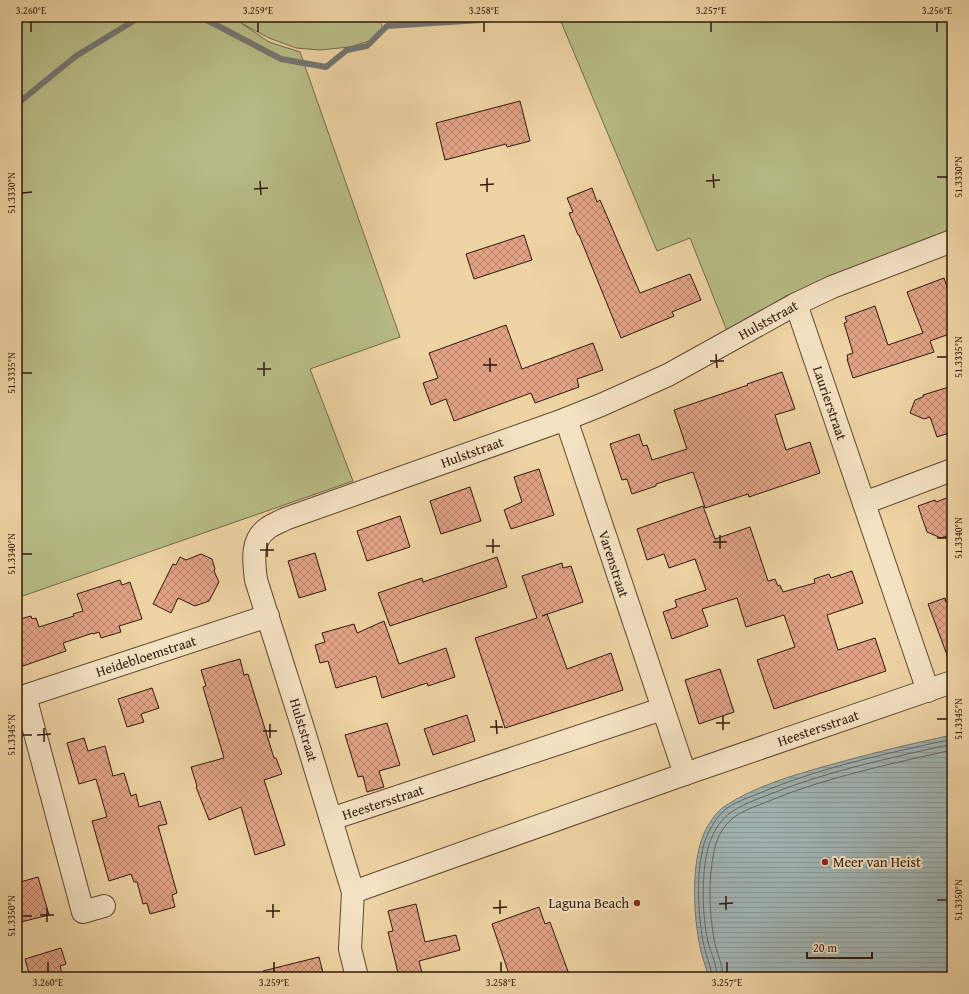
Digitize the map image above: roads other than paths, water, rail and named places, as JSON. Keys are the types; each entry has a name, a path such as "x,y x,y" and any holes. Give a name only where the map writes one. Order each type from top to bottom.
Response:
{"street":[{"name":"Hulststraat","path":"331,819 256,580 253,557 257,541 267,529 285,519 566,419 601,405 668,375 796,304 832,287 952,241"},
{"name":"Laurierstraat","path":"796,304 928,691"},
{"name":"Varenstraat","path":"566,419 662,709"},
{"path":"864,503 952,470"},
{"name":"Heidebloemstraat","path":"104,906 83,912 21,696 268,616"},
{"name":"Heestersstraat","path":"662,709 331,819 353,892 685,774 952,682"},
{"path":"662,709 685,774"},
{"path":"353,892 350,949 357,977"}],"water":[{"name":"Meer van Heist","path":"952,735 952,977 709,977 701,951 695,913 696,863 699,847 704,833 712,819 723,807 761,787 787,778 858,757"}],"waterway":[{"path":"17,104 76,56 140,17"},
{"path":"201,17 281,59 326,67 347,50 367,46 387,26 496,19 500,17"}],"place":[{"name":"Meer van Heist","path":"825,862"},
{"name":"Laguna Beach","path":"637,903"}]}
